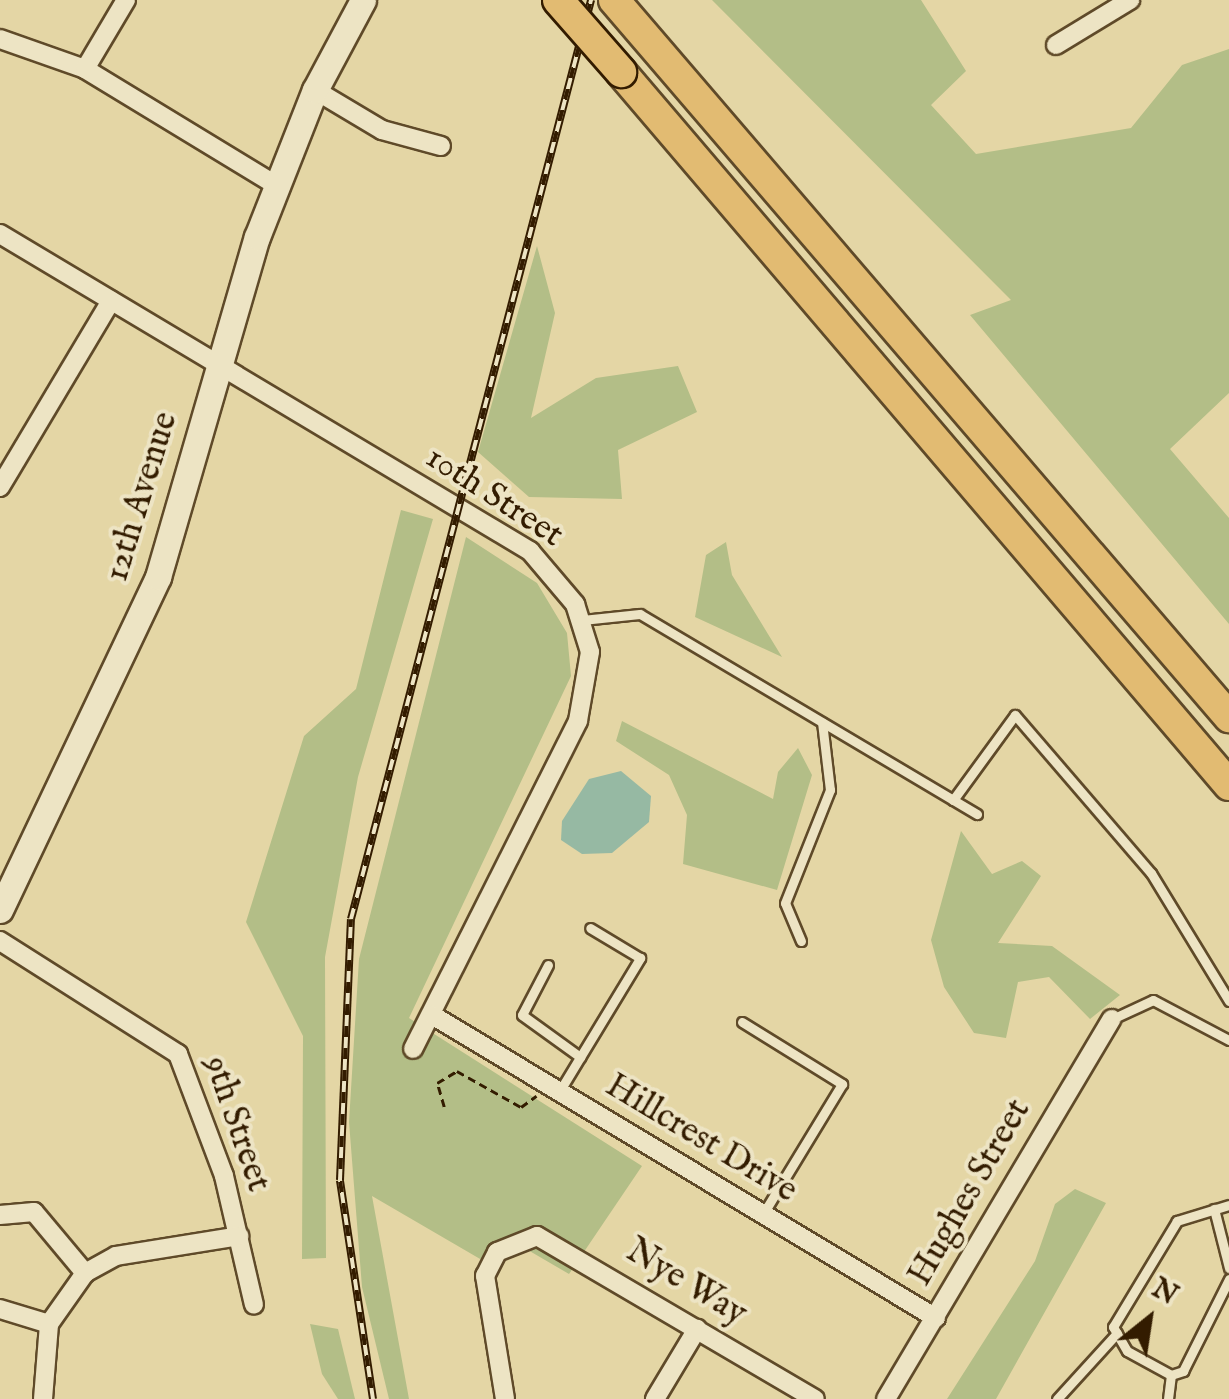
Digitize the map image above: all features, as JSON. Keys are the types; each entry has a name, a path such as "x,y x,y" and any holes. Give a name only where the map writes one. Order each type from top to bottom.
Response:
{"highway":[{"path":"558,0 1229,784"},
{"path":"614,0 1229,717"}],"main road":[{"name":"12th Avenue","path":"0,910 158,577 217,365 276,184 315,90 363,0"}],"street":[{"path":"85,69 126,0"},
{"path":"1056,45 1130,0"},
{"path":"0,38 85,69 276,184"},
{"path":"315,90 382,130 441,146"},
{"name":"10th Street","path":"0,234 530,552 582,620 590,670 578,721 414,1049"},
{"path":"0,488 111,301"},
{"name":"9th Street","path":"0,940 178,1054 239,1236 254,1305"},
{"name":"Hillcrest Drive","path":"432,1015 936,1318"},
{"name":"Hughes Street","path":"886,1399 1112,1019"},
{"path":"0,1214 34,1212 84,1272"},
{"path":"43,1399 50,1324 84,1272 116,1256 239,1236"},
{"name":"Nye Way","path":"505,1399 485,1276 519,1238 556,1243 815,1399"},
{"path":"0,1310 50,1324"},
{"path":"656,1399 697,1329"}],"lane":[{"path":"582,620 640,614 976,814"},
{"path":"953,800 1016,715 1151,874 1229,1001"},
{"path":"801,941 784,904 830,790 822,722"},
{"path":"552,1087 580,1057 640,958 590,928"},
{"path":"548,965 522,1015 580,1057"},
{"path":"1112,1019 1153,1000 1229,1040"},
{"path":"742,1022 842,1084 763,1214"},
{"path":"1057,1399 1116,1333 1177,1220 1229,1205"},
{"path":"1214,1210 1229,1268"},
{"path":"1116,1333 1128,1352 1171,1375 1183,1371 1229,1279"},
{"path":"1168,1399 1171,1375"}],"path":[{"path":"444,1107 437,1083 457,1071 521,1107 552,1087"}],"shaded area":[{"path":"712,0 921,0 966,71 931,105 976,154 1131,128 1182,65 1229,49 1229,393 1170,449 1229,518 1229,624 970,315 1011,300"},
{"path":"537,246 555,313 531,418 596,378 678,366 697,412 618,450 622,499 529,497 478,452"},
{"path":"401,510 433,519 358,777 325,957 326,1258 302,1259 303,1036 246,922 304,736 356,689"},
{"path":"466,537 537,583 567,633 571,676 409,1018 642,1166 569,1274 521,1246 487,1263 372,1196 409,1399 389,1399 362,1287 349,1122 359,959"},
{"path":"726,542 732,575 782,657 695,617 706,555"},
{"path":"622,721 773,799 778,772 798,748 812,775 777,890 683,864 687,815 669,775 616,741"},
{"path":"621,771 651,796 649,822 612,853 582,854 561,840 562,821 589,779"},
{"path":"961,831 992,874 1022,861 1041,876 998,943 1052,946 1120,995 1090,1019 1049,977 1018,982 1006,1038 974,1033 944,987 931,940"},
{"path":"1075,1189 1106,1203 996,1399 947,1399 1035,1261 1055,1204"},
{"path":"310,1324 338,1329 355,1399 338,1399 322,1374"}],"railway":[{"path":"373,1399 340,1180 351,919 591,0"}]}
